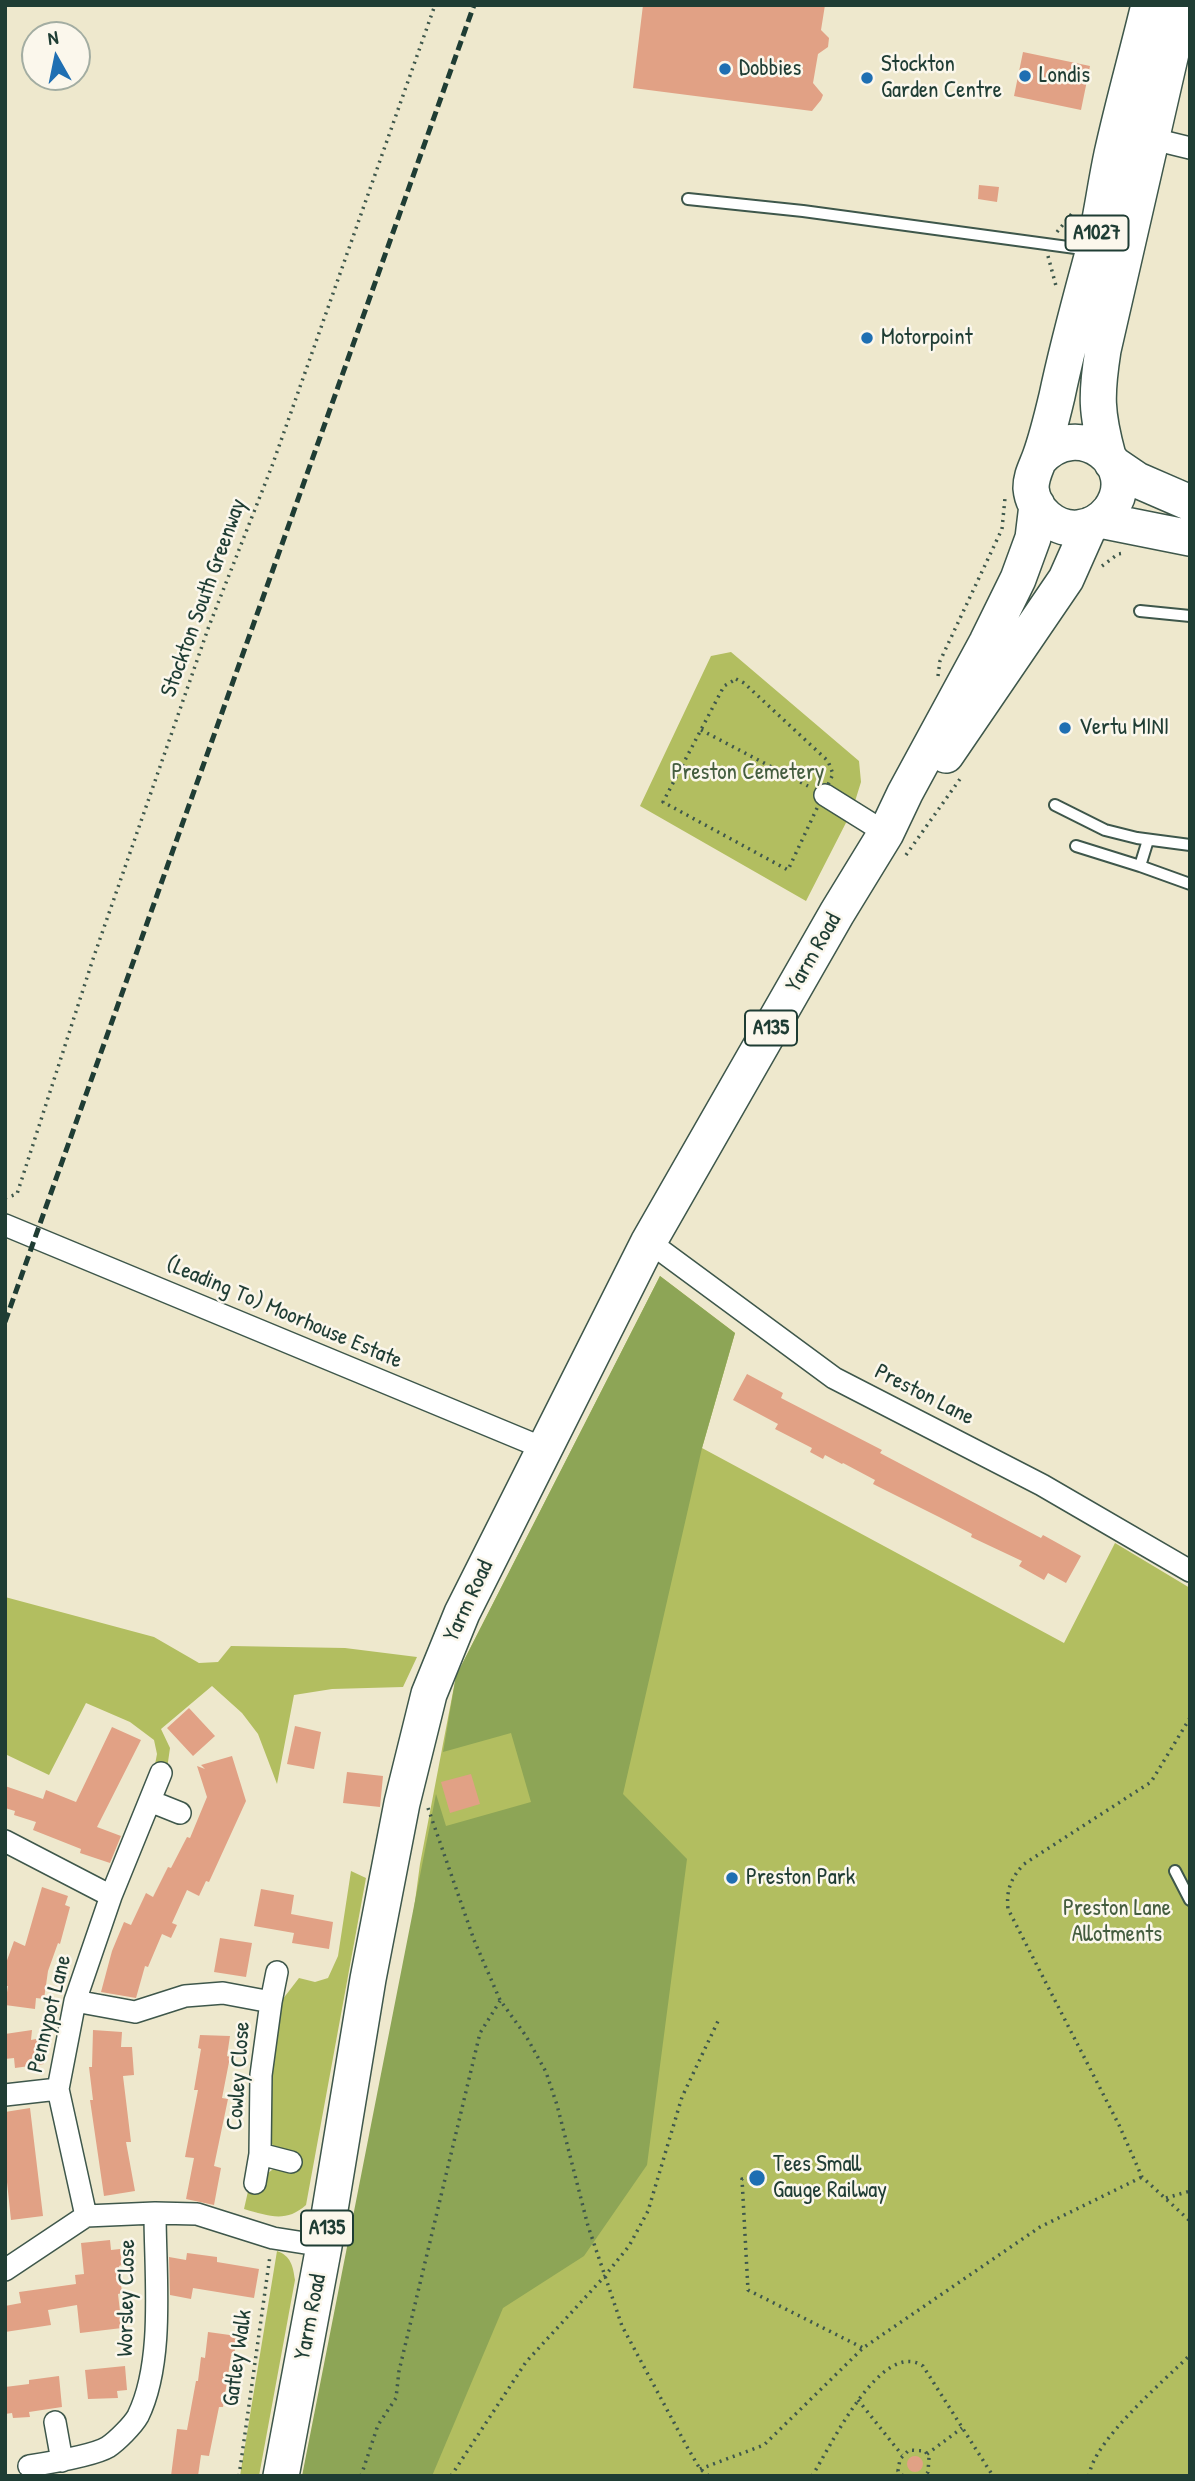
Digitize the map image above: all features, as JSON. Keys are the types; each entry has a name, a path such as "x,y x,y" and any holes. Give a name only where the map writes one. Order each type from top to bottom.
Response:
{"main road":[{"name":"A1027","path":"1039,460 1093,251 1112,153 1149,5"},
{"name":"A1027","path":"1110,460 1098,419 1096,393 1110,312 1153,139 1182,5"},
{"path":"1021,500 1033,497 1032,478 1039,460 1056,445 1078,441 1089,443 1136,480 1190,503"},
{"path":"1021,500 1054,523 1078,528 1096,522 1109,511 1117,493 1118,482 1110,460"},
{"name":"A135","path":"895,836 905,793 1018,579 1033,538 1021,500"},
{"path":"1096,522 1190,538"},
{"name":"A135","path":"895,836 948,752 1066,579 1096,522"},
{"name":"Yarm Road","path":"281,2476 324,2246 368,1979 402,1803 429,1694 462,1613 648,1243 837,913 895,836"}],"street":[{"path":"1153,139 1190,148"},
{"path":"825,795 895,836"},
{"name":"(Leading To) Moorhouse Estate","path":"5,1225 543,1448"},
{"name":"Preston Lane","path":"648,1243 834,1378 1042,1485 1190,1571"},
{"name":"Pennypot Lane","path":"86,2216 58,2090 75,2001 111,1896 161,1773"},
{"path":"150,1801 180,1813"},
{"path":"5,1841 111,1896"},
{"name":"Cowley Close","path":"254,2183 260,2154 261,2075 277,1972"},
{"name":"Cowley Close","path":"75,2001 135,2012 185,1996 223,1993 271,2002"},
{"path":"5,2095 58,2090"},
{"name":"Cowley Close","path":"260,2154 291,2162"},
{"name":"Worsley Close","path":"29,2466 62,2461 107,2448 137,2417 152,2371 157,2316 155,2213"},
{"path":"5,2270 86,2216 197,2214 273,2238 324,2246"},
{"path":"55,2422 62,2461"}],"lane":[{"path":"688,198 1093,251"},
{"path":"1140,611 1190,616"},
{"path":"1055,805 1105,830 1190,845"},
{"path":"1140,866 1148,839"},
{"path":"1076,846 1190,884"},
{"path":"1175,1871 1190,1900"}],"path":[{"name":"Stockton South Greenway","path":"5,1198 17,1194 93,959 209,626 285,428 435,5"},
{"path":"1058,294 1045,244 1079,204"},
{"path":"936,684 940,660 1002,529 1021,500"},
{"path":"1097,572 1106,561 1134,552"},
{"path":"736,679 744,683 828,761 833,774 825,795 788,870 663,802 724,686 736,679"},
{"path":"701,730 825,795"},
{"path":"895,836 961,776"},
{"path":"1190,1718 1151,1782 1024,1864 1014,1874 1007,1892 1008,1909 1119,2125 1142,2177 1190,2221"},
{"path":"426,1801 474,1940 500,2000 526,2036 546,2072 604,2277 622,2326 700,2469 709,2476"},
{"path":"361,2476 378,2425 396,2398 399,2371 480,2033 500,2000"},
{"path":"451,2476 526,2362 629,2246 648,2211 682,2097 719,2019"},
{"path":"700,2469 764,2445 863,2348 1040,2227 1142,2177"},
{"path":"757,2178 742,2179 748,2290 863,2348"},
{"path":"1166,2198 1190,2191"},
{"name":"Gatley Walk","path":"239,2476 272,2244"},
{"path":"1089,2476 1090,2467 1115,2430 1190,2355"},
{"path":"819,2476 813,2474 867,2388 891,2366 899,2362 915,2361 923,2366 993,2476"},
{"path":"858,2400 902,2455"},
{"path":"927,2454 962,2428"},
{"path":"901,2475 898,2471 902,2455 909,2450 925,2451 927,2454"},
{"path":"925,2476 928,2472 927,2454"}],"green space":[{"name":"Preston Cemetery","path":"731,652 859,761 861,782 852,811 806,901 640,806 711,656"},
{"name":"Preston Park","path":"660,1276 735,1333 702,1448 1064,1643 1115,1543 1190,1588 1190,2476 313,2476 399,2020 420,1864 456,1676"},
{"path":"660,1276 735,1333 702,1448 623,1794 687,1859 647,2165 584,2256 503,2308 432,2476 302,2476 436,1794 446,1826 531,1802 511,1733 443,1752 456,1676"},
{"path":"5,1597 154,1637 199,1663 218,1662 231,1646 345,1648 417,1657 403,1687 332,1689 294,1695 277,1784 258,1734 242,1713 212,1686 161,1729 170,1748 166,1776 154,1770 157,1754 154,1740 130,1722 86,1703 49,1775 5,1754"},
{"path":"351,1871 366,1878 306,2205 291,2214 269,2216 244,2209 249,2187 276,2167 271,2142 269,2058 279,2004 299,1978 315,1982 328,1978 338,1956"},
{"path":"277,2251 290,2262 295,2280 259,2476 240,2476"}],"building":[{"name":"Dobbies","path":"643,5 825,5 821,30 829,38 828,47 818,54 813,83 823,95 821,100 812,111 633,88"},
{"path":"1023,52 1090,66 1081,110 1014,96"},
{"path":"979,185 999,187 997,202 978,199"},
{"path":"747,1374 783,1393 781,1398 882,1450 880,1453 1041,1538 1043,1535 1081,1556 1066,1583 1048,1573 1044,1580 1019,1566 1022,1561 873,1484 875,1480 825,1455 823,1459 810,1452 812,1448 775,1429 778,1424 733,1400"},
{"path":"189,1708 215,1736 193,1756 167,1728"},
{"path":"295,1726 321,1732 314,1769 287,1764"},
{"path":"112,1727 141,1740 97,1827 121,1836 110,1863 80,1853 81,1849 33,1830 36,1822 14,1815 15,1811 5,1808 5,1786 43,1799 46,1790 76,1802"},
{"path":"232,1756 246,1801 209,1882 206,1881 199,1896 187,1890 172,1923 177,1925 171,1938 162,1934 148,1967 145,1966 136,1998 101,1992 112,1951 124,1922 131,1925 146,1893 153,1897 168,1867 171,1868 187,1837 190,1838 207,1797 197,1766 205,1769 201,1765"},
{"path":"347,1772 383,1776 380,1807 343,1803"},
{"path":"471,1774 480,1804 450,1813 441,1782"},
{"path":"42,1887 68,1896 65,1905 70,1907 60,1944 58,1943 48,1971 44,1999 36,1998 35,2009 5,2005 8,1986 5,1986 5,1966 14,1941 25,1946"},
{"path":"261,1889 294,1895 291,1914 333,1922 329,1949 292,1943 294,1933 254,1926"},
{"path":"220,1938 252,1943 246,1977 214,1972"},
{"path":"32,2030 31,2040 41,2038 44,2064 15,2068 14,2058 5,2059 5,2034"},
{"path":"93,2030 122,2032 121,2047 132,2047 134,2075 123,2076 131,2142 126,2142 135,2191 104,2196 90,2100 93,2100 89,2067 92,2067"},
{"path":"200,2035 230,2036 227,2056 230,2057 222,2098 228,2099 214,2166 221,2168 214,2205 186,2199 194,2158 185,2157 198,2090 194,2090 201,2049 198,2048"},
{"path":"30,2108 43,2216 11,2220 5,2163 5,2112"},
{"path":"110,2240 111,2250 120,2249 122,2293 118,2294 122,2328 80,2333 77,2305 48,2310 51,2325 5,2332 5,2306 21,2303 19,2292 76,2284 75,2275 84,2274 81,2243"},
{"path":"187,2253 217,2257 217,2262 259,2269 254,2298 193,2288 191,2299 170,2295 169,2257 186,2260"},
{"path":"208,2332 237,2336 223,2407 219,2407 209,2456 201,2455 198,2476 171,2476 177,2429 187,2430 201,2357 205,2358"},
{"path":"125,2366 127,2390 117,2391 118,2398 88,2399 85,2370"},
{"path":"59,2376 62,2407 29,2412 30,2417 13,2418 12,2413 5,2414 5,2387"},
{"path":"912,2456 918,2456 923,2464 921,2470 912,2472 907,2467 907,2461"}],"railway":[{"path":"5,1322 474,5"}],"place":[{"name":"Dobbies","path":"725,69"},
{"name":"Londis","path":"1025,76"},
{"name":"Stockton Garden Centre","path":"867,78"},
{"name":"Motorpoint","path":"867,338"},
{"name":"Vertu MINI","path":"1065,728"},
{"name":"Preston Park","path":"732,1878"},
{"name":"Tees Small Gauge Railway","path":"757,2178"}],"park label":[{"name":"Preston Lane Allotments","path":"1117,1922"}]}
